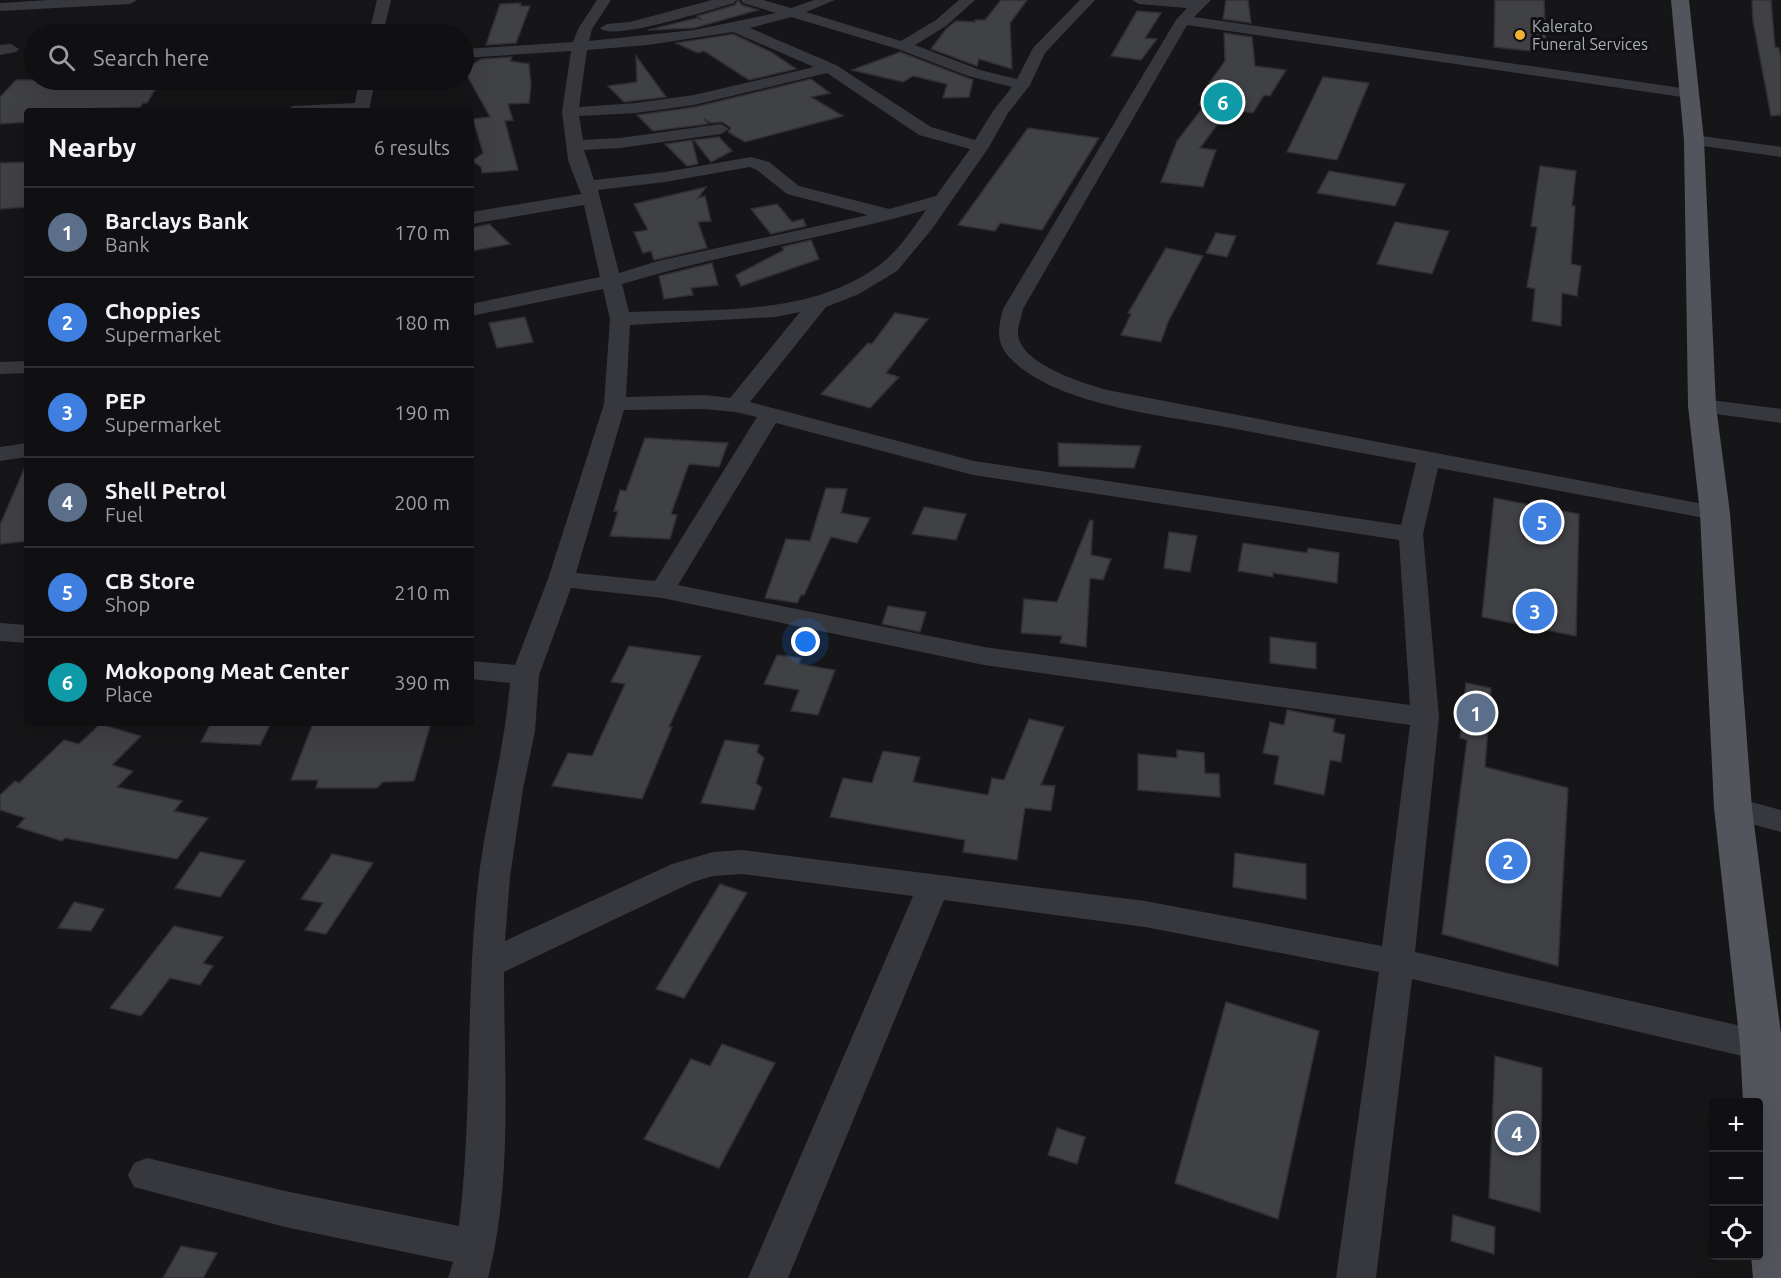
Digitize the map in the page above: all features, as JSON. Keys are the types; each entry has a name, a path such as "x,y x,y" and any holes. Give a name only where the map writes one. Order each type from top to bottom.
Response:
{"main road":[{"path":"1680,0 1694,140 1702,406 1714,513 1733,808 1771,1047 1777,1278"}],"street":[{"path":"0,7 38,2 130,0"},
{"path":"378,24 384,0"},
{"path":"147,1174 285,1209 472,1263 485,1164 487,965 494,877 508,789 521,731 525,675 561,579 615,404 620,319 590,192 577,160 570,112 582,37 604,0"},
{"path":"474,52 582,37 630,27 729,0"},
{"path":"748,0 791,15 903,46 947,64 1022,85"},
{"path":"582,37 626,45 684,37 791,15 828,0"},
{"path":"903,46 941,23 968,0"},
{"path":"620,319 775,311 819,303 852,290 890,267 943,200 980,147 1001,111 1022,85 1038,51 1088,0"},
{"path":"1138,0 1689,93"},
{"path":"1194,8 1013,309 1007,333 1017,353 1045,374 1083,391 1714,513"},
{"path":"734,27 830,68 925,131 980,147"},
{"path":"570,112 636,108 694,100 830,68"},
{"path":"361,108 365,90"},
{"path":"576,145 628,142 721,129"},
{"path":"1694,140 1781,152"},
{"path":"474,217 665,177 751,162 763,166 793,190 888,214"},
{"path":"474,309 612,281 658,267 943,200"},
{"path":"736,405 819,303"},
{"path":"0,368 24,367"},
{"path":"615,404 704,402 736,405 973,468 1411,534"},
{"path":"1702,406 1780,421"},
{"path":"662,590 771,413"},
{"path":"0,454 24,450"},
{"path":"1356,1278 1398,962 1425,717 1411,534 1428,459"},
{"path":"561,579 662,590 984,656 1425,717"},
{"path":"0,632 24,634"},
{"path":"474,670 525,675"},
{"path":"1733,808 1781,821"},
{"path":"487,965 669,879 713,864 742,862 1145,914 1398,962 1771,1047"},
{"path":"768,1278 933,888"}],"building":[{"path":"738,0 742,5 758,10 694,28 648,30 697,18 702,20 697,16 735,5"},
{"path":"1001,0 1027,0 1010,23 1012,69 979,59 977,66 931,49 946,29 956,21 985,20"},
{"path":"1226,0 1248,0 1251,23 1223,19"},
{"path":"1495,0 1544,0 1546,45 1531,43 1531,51 1494,47"},
{"path":"1752,0 1771,0 1775,47 1779,48 1781,57 1781,115 1771,116 1753,21"},
{"path":"521,3 520,6 530,6 516,43 486,45 500,4"},
{"path":"1137,11 1161,13 1145,38 1157,39 1141,60 1111,56"},
{"path":"1224,33 1252,37 1255,66 1286,70 1270,96 1264,95 1253,113 1229,109 1200,148 1216,150 1203,187 1161,182 1177,141 1204,106 1199,105 1209,87 1207,86 1225,61"},
{"path":"733,34 771,52 796,69 749,80 704,51 698,53 676,43"},
{"path":"900,52 973,80 969,97 943,98 947,84 913,76 903,82 852,70"},
{"path":"636,56 666,97 624,102 608,86 637,82"},
{"path":"512,57 510,61 529,64 531,85 529,103 508,104 513,120 505,121 518,170 482,173 481,167 474,162 474,160 483,153 474,119 490,117 474,88 474,64 481,59"},
{"path":"1323,77 1369,83 1337,160 1287,152"},
{"path":"811,79 830,93 811,97 843,116 745,142 728,132 731,128 722,122 711,123 704,119 708,124 653,131 637,115 695,107"},
{"path":"16,80 24,80 24,90 155,90 147,103 143,103 140,107 24,108 24,122 0,124 0,97"},
{"path":"1028,128 1099,138 1042,230 1000,223 995,231 958,225"},
{"path":"719,137 732,151 711,162 694,140"},
{"path":"692,140 698,164 687,166 665,144"},
{"path":"24,162 24,207 0,209 0,163"},
{"path":"1540,166 1576,171 1572,206 1575,206 1571,264 1581,266 1577,296 1562,293 1561,326 1532,321 1535,289 1527,287 1537,227 1531,226"},
{"path":"1329,171 1405,184 1395,206 1317,193"},
{"path":"706,187 698,198 705,196 711,221 698,222 707,248 654,260 651,251 643,253 634,232 648,230 634,204"},
{"path":"777,204 792,222 803,219 806,226 771,234 751,209"},
{"path":"1395,222 1449,231 1432,274 1377,264"},
{"path":"489,224 510,244 474,250 474,227"},
{"path":"1216,233 1236,236 1227,257 1206,253"},
{"path":"811,240 819,259 741,286 736,275 784,250 782,247"},
{"path":"1166,248 1203,256 1168,322 1161,342 1121,335 1131,314 1128,313"},
{"path":"712,263 718,285 691,288 693,295 664,299 659,276"},
{"path":"895,313 928,319 886,373 899,377 870,408 821,394 868,343 872,344"},
{"path":"525,317 533,342 497,348 489,323"},
{"path":"645,438 728,443 719,467 689,464 671,514 677,515 670,539 610,536 618,511 614,511 620,490 626,491"},
{"path":"1058,443 1141,446 1134,468 1059,466"},
{"path":"24,469 24,541 0,544 0,525"},
{"path":"826,488 847,489 841,513 870,518 857,543 831,537 804,595 801,595 797,603 765,598 786,539 810,541"},
{"path":"1494,498 1579,514 1576,636 1482,617"},
{"path":"924,507 966,514 956,540 912,534"},
{"path":"1090,520 1093,521 1091,555 1111,559 1103,580 1090,578 1086,647 1060,643 1062,636 1021,633 1024,599 1057,602"},
{"path":"1169,532 1197,536 1190,572 1164,568"},
{"path":"1243,543 1307,553 1308,548 1339,553 1337,583 1273,573 1273,577 1238,571"},
{"path":"888,606 926,612 920,632 882,624"},
{"path":"1270,637 1316,643 1316,669 1270,663"},
{"path":"629,646 701,656 669,727 672,727 642,799 552,786 568,753 592,756 625,684 611,682"},
{"path":"777,655 801,658 799,664 835,670 818,715 791,711 799,690 764,684"},
{"path":"1466,683 1491,688 1485,767 1568,788 1558,966 1442,934 1467,740 1460,738"},
{"path":"1287,710 1335,719 1333,732 1345,735 1341,762 1330,760 1324,795 1274,784 1279,756 1263,753 1270,722 1284,725"},
{"path":"1029,719 1064,727 1041,785 1055,786 1051,811 1025,808 1017,860 963,852 965,840 830,817 843,778 872,783 883,751 920,757 913,782 988,795 992,778 1004,780"},
{"path":"98,726 107,726 141,736 112,765 133,771 117,787 182,801 174,811 208,818 177,859 65,838 62,841 17,827 25,818 0,810 0,795 15,781 19,783 64,740 79,744"},
{"path":"209,726 270,726 260,745 201,742"},
{"path":"312,726 430,726 414,781 383,782 377,788 316,788 318,780 291,780"},
{"path":"725,740 759,745 757,752 764,758 756,783 762,788 754,810 701,803"},
{"path":"1177,750 1204,753 1205,773 1219,774 1220,797 1138,790 1138,754 1177,758"},
{"path":"200,852 245,861 220,897 175,888"},
{"path":"1235,853 1306,864 1306,899 1233,887"},
{"path":"332,854 373,863 326,934 305,930 323,903 301,899"},
{"path":"720,884 747,893 684,998 656,989"},
{"path":"74,902 104,909 91,931 58,928"},
{"path":"174,926 223,937 203,963 213,966 200,985 170,978 141,1016 110,1008"},
{"path":"1226,1002 1319,1031 1278,1219 1175,1183"},
{"path":"722,1044 775,1063 719,1168 644,1139 691,1059 710,1066"},
{"path":"1495,1056 1542,1068 1540,1212 1489,1198"},
{"path":"1057,1128 1085,1137 1077,1164 1048,1155"},
{"path":"1453,1215 1495,1227 1494,1254 1451,1241"},
{"path":"181,1246 217,1253 203,1278 163,1278"}],"place":[{"name":"Kalerato Funeral Services","path":"1520,35"},
{"name":"Mokopong Meat Center","path":"1223,102"},
{"name":"CB Store","path":"1542,522"},
{"name":"PEP","path":"1535,611"},
{"name":"Barclays Bank","path":"1476,713"},
{"name":"Choppies","path":"1508,861"},
{"name":"Shell Petrol","path":"1517,1133"}]}
